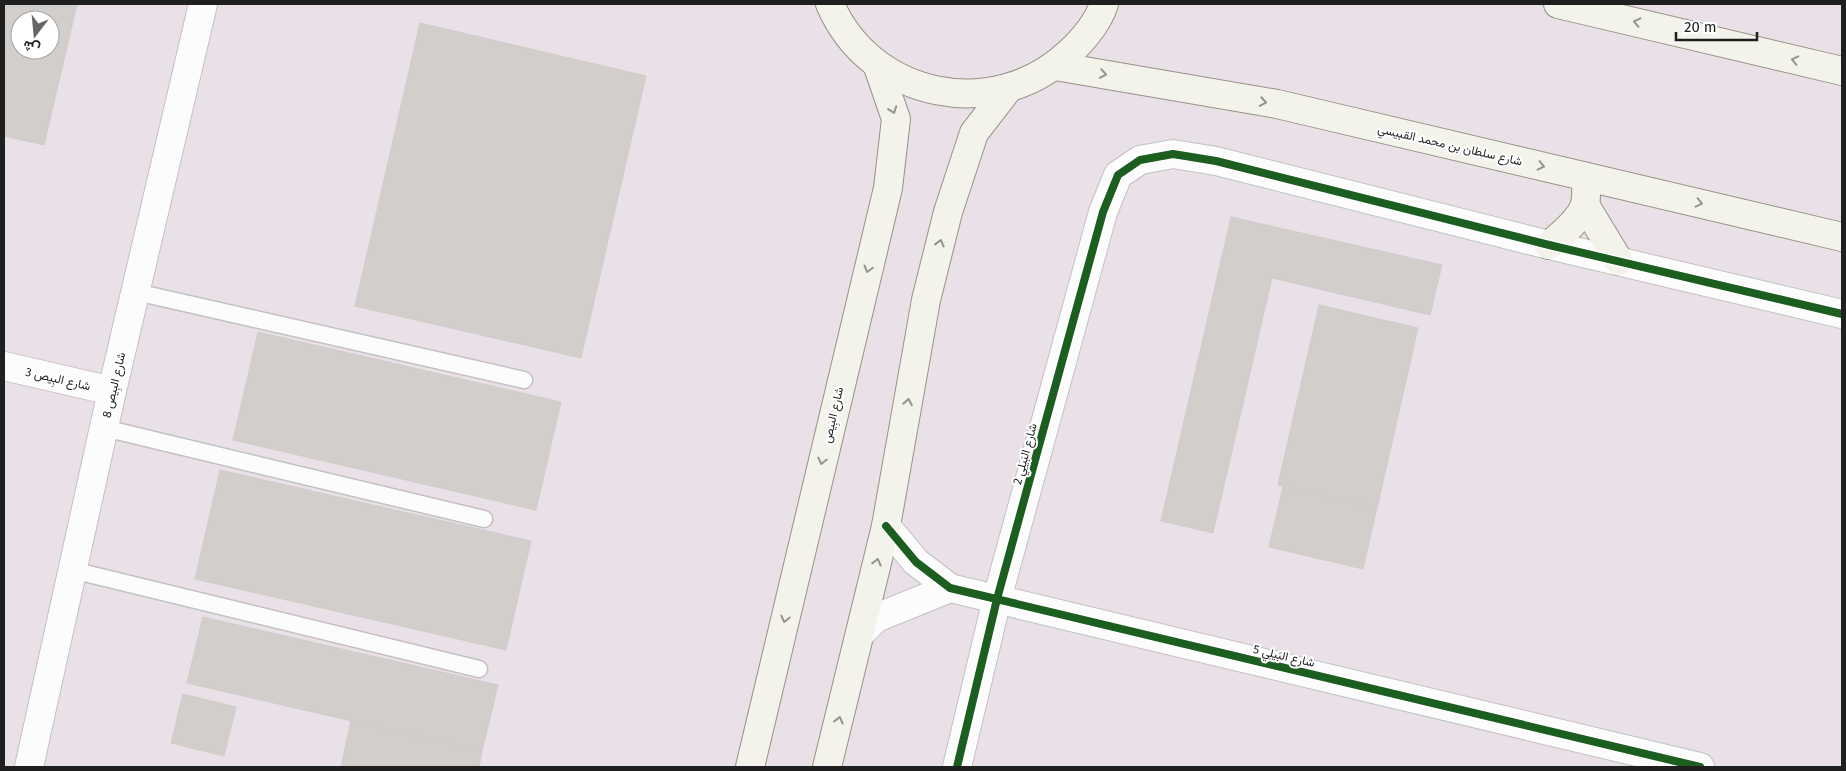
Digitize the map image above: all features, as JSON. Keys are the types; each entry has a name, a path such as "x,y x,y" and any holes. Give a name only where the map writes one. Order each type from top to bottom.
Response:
{"main road":[{"path":"830,4 850,38 877,64 900,78 926,88 953,94 981,94 1008,89 1055,66 1083,40 1104,4"},
{"path":"1558,4 1842,71"},
{"name":"شارع البِيص","path":"750,767 888,188 896,119 877,64"},
{"name":"شارع سلطان بن محمد القبيسي","path":"1055,66 1277,104 1842,237"},
{"path":"828,767 886,526 926,300 948,212 974,133 1008,89"},
{"path":"1549,244 1563,234 1585,205 1586,177"},
{"path":"1585,205 1619,262"}],"street":[{"name":"شارع البِيص 8","path":"29,767 112,391 203,4"},
{"name":"شارع البَيلِي 2","path":"958,767 997,599 1103,212 1118,175 1140,160 1173,154 1216,161 1549,244"},
{"path":"1549,244 1842,314"},
{"name":"شارع البِيص 3","path":"4,366 112,391"},
{"name":"شارع البَيلِي 5","path":"886,526 916,562 950,588 1700,767"},
{"path":"860,634 876,618 950,588"}],"lane":[{"path":"136,292 524,380"},
{"path":"104,428 484,519"},
{"path":"72,570 480,669"}],"shaded area":[{"path":"4,4 1842,4 1842,767 4,767"}],"building":[{"path":"4,4 77,4 44,145 4,136"},
{"path":"420,23 646,76 581,358 355,306"},
{"path":"1231,217 1442,265 1430,315 1272,278 1213,533 1161,521"},
{"path":"1319,305 1418,328 1377,508 1278,485"},
{"path":"258,332 561,402 536,510 233,440"},
{"path":"220,470 531,541 506,650 195,579"},
{"path":"1283,487 1377,508 1363,569 1269,547"},
{"path":"203,617 498,685 482,751 187,683"},
{"path":"183,694 236,707 224,756 171,743"},
{"path":"351,721 482,751 479,767 341,767"}],"cycle path":[{"path":"957,767 997,599 1103,212 1118,175 1140,160 1173,154 1216,161 1549,245 1842,314"},
{"path":"886,526 916,562 950,588 1700,767"}]}
